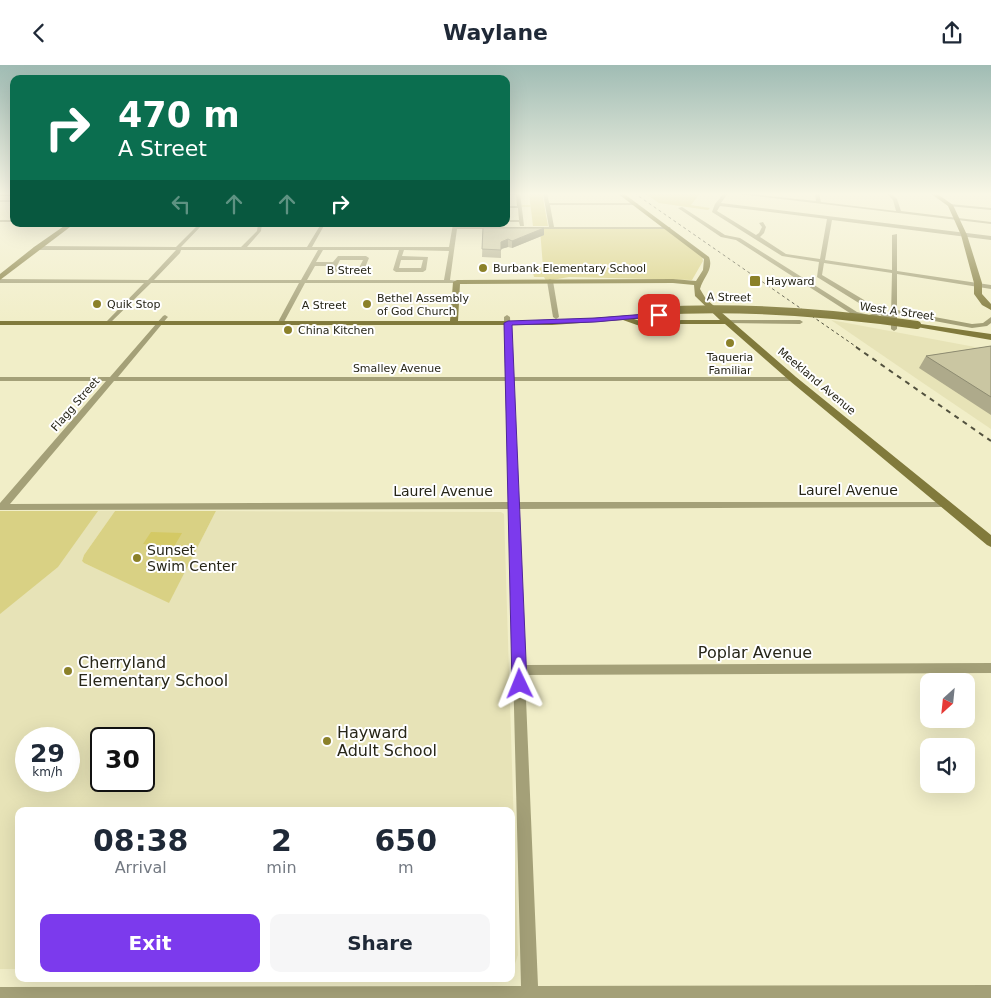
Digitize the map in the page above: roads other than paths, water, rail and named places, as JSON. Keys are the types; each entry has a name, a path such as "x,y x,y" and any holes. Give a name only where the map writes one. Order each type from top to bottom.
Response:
{"main road":[{"path":"0,279 36,248 53,237"},
{"path":"680,237 708,258 708,267 698,283"},
{"path":"964,237 976,275 978,296 991,309"},
{"name":"B Street","path":"456,282 673,281 698,283"},
{"path":"454,320 456,282"},
{"name":"Meekland Avenue","path":"698,283 696,287 698,296 728,323 991,542"},
{"name":"A Street","path":"0,319 507,320 733,311 800,316"},
{"name":"A Street","path":"641,321 656,313"},
{"name":"West A Street","path":"800,316 871,321 991,337"},
{"name":"A Street","path":"507,320 552,323 624,318 641,321 651,328 676,323 728,323"},
{"name":"A Street","path":"0,323 112,320"},
{"name":"West A Street","path":"918,327 991,344"}],"street":[{"path":"112,320 178,252 179,246 188,237"},
{"path":"242,249 254,237"},
{"path":"308,249 315,237"},
{"path":"447,282 453,237"},
{"path":"726,237 738,239 855,314 894,321"},
{"path":"756,237 782,254"},
{"path":"826,237 819,276 894,321"},
{"path":"894,329 895,237"},
{"path":"978,237 991,238"},
{"path":"36,248 452,249"},
{"path":"282,320 321,249"},
{"path":"399,258 426,258 423,270 396,270 399,258 402,249"},
{"path":"763,255 782,254 991,287"},
{"path":"338,258 366,258 361,270 332,271 335,264 338,258"},
{"path":"312,264 335,264"},
{"name":"B Street","path":"0,279 456,282"},
{"path":"550,281 556,317"},
{"path":"894,311 972,326 985,325 991,319"},
{"path":"870,317 880,313"},
{"name":"A Street","path":"728,323 800,316"},
{"name":"Flagg Street","path":"1,507 163,320"},
{"path":"507,320 530,996"},
{"name":"Smalley Avenue","path":"0,379 794,379"},
{"name":"Laurel Avenue","path":"1,507 946,504"},
{"name":"Poplar Avenue","path":"519,669 991,668"},
{"path":"0,996 991,995"}],"railway":[{"path":"697,237 858,348"},
{"path":"856,347 991,441"}],"place":[{"name":"Burbank Elementary School","path":"483,268"},
{"name":"Hayward","path":"755,281"},
{"name":"Quik Stop","path":"97,304"},
{"name":"Bethel Assembly of God Church","path":"367,304"},
{"name":"China Kitchen","path":"288,330"},
{"name":"Taqueria Familiar","path":"730,343"},
{"name":"Sunset Swim Center","path":"137,558"},
{"name":"Cherryland Elementary School","path":"68,671"},
{"name":"Hayward Adult School","path":"327,741"}]}
